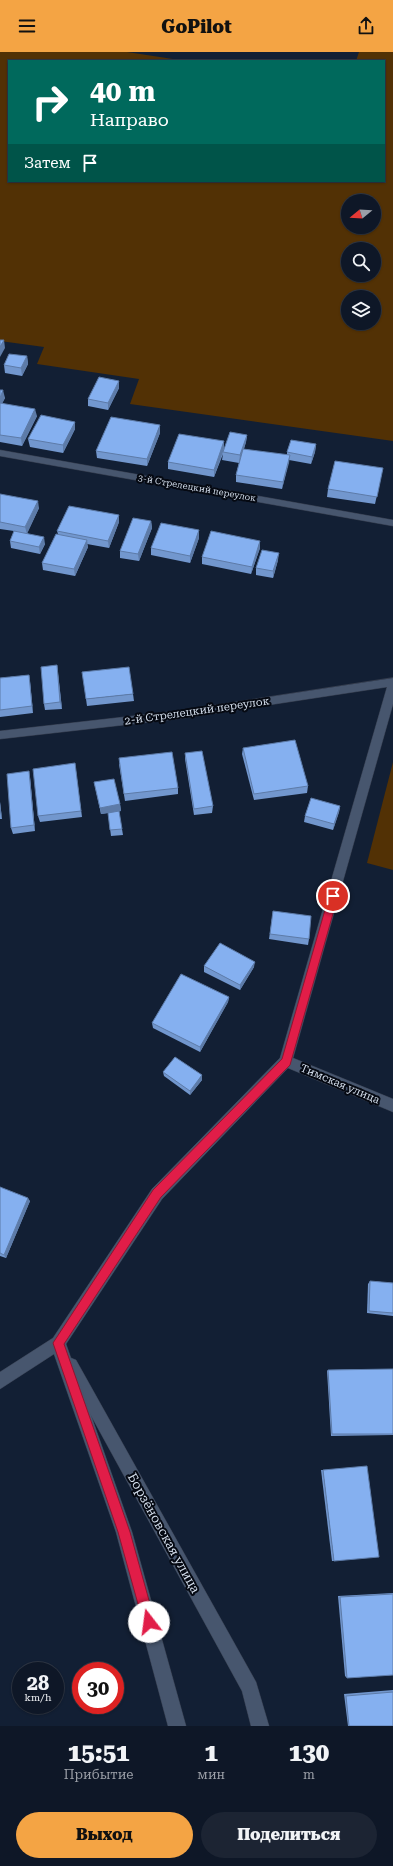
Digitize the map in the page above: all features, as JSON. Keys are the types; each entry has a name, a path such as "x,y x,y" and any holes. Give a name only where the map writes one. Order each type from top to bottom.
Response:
{"street":[{"name":"3-й Стрелецкий переулок","path":"0,453 393,523"},
{"name":"2-й Стрелецкий переулок","path":"0,735 177,715 393,683"},
{"path":"0,1381 58,1343 157,1194 286,1061 393,683"},
{"name":"Тимская улица","path":"286,1061 393,1106"},
{"path":"58,1343 124,1532 177,1726"},
{"name":"Борзёновская улица","path":"58,1343 250,1688 260,1726"}],"shaded area":[{"path":"0,52 127,52 179,60 8,60 8,182 385,182 385,60 356,60 359,52 393,52 393,441 130,404 139,379 37,364 44,347 0,341"},
{"path":"393,762 393,870 367,863"}],"building":[{"path":"0,340 4,340 0,347"},
{"path":"9,354 27,356 21,368 4,365"},
{"path":"99,377 119,381 108,403 88,399"},
{"path":"0,390 3,390 0,398"},
{"path":"0,403 35,409 21,438 0,435"},
{"path":"41,415 75,422 63,445 28,439"},
{"path":"111,417 160,425 147,459 96,451"},
{"path":"230,432 247,435 240,455 223,452"},
{"path":"179,434 224,441 214,470 168,462"},
{"path":"291,440 316,444 312,457 287,452"},
{"path":"243,449 290,455 283,482 236,475"},
{"path":"335,461 383,468 377,497 328,489"},
{"path":"0,494 38,501 25,527 0,522"},
{"path":"69,506 119,515 108,541 57,531"},
{"path":"133,518 151,521 138,554 120,551"},
{"path":"161,523 199,530 190,556 151,548"},
{"path":"14,531 44,537 39,547 10,541"},
{"path":"211,531 260,541 252,567 202,557"},
{"path":"56,534 87,540 74,569 42,563"},
{"path":"262,550 279,553 273,571 256,568"},
{"path":"57,665 60,702 44,704 41,667"},
{"path":"129,667 133,694 86,699 82,672"},
{"path":"29,675 32,706 0,710 0,678"},
{"path":"295,740 308,786 254,794 243,748"},
{"path":"202,751 213,806 194,809 185,753"},
{"path":"172,752 178,788 124,794 119,758"},
{"path":"75,763 81,811 38,816 33,769"},
{"path":"29,771 34,825 11,828 7,774"},
{"path":"114,779 120,804 100,808 94,782"},
{"path":"311,798 340,806 334,824 305,816"},
{"path":"119,811 122,829 110,830 108,813"},
{"path":"273,911 311,916 309,939 270,934"},
{"path":"220,943 255,962 240,985 204,966"},
{"path":"181,974 229,997 200,1047 152,1023"},
{"path":"175,1057 202,1075 190,1091 163,1072"},
{"path":"0,1187 28,1198 4,1255 0,1253"},
{"path":"370,1281 393,1283 393,1313 369,1311"},
{"path":"393,1369 393,1434 332,1434 328,1370"},
{"path":"367,1466 379,1557 334,1561 323,1470"},
{"path":"393,1594 393,1675 347,1678 340,1597"},
{"path":"393,1692 393,1726 349,1726 346,1696"}],"route":[{"path":"149,1622 124,1532 58,1343 157,1194 286,1061 333,896"}]}
